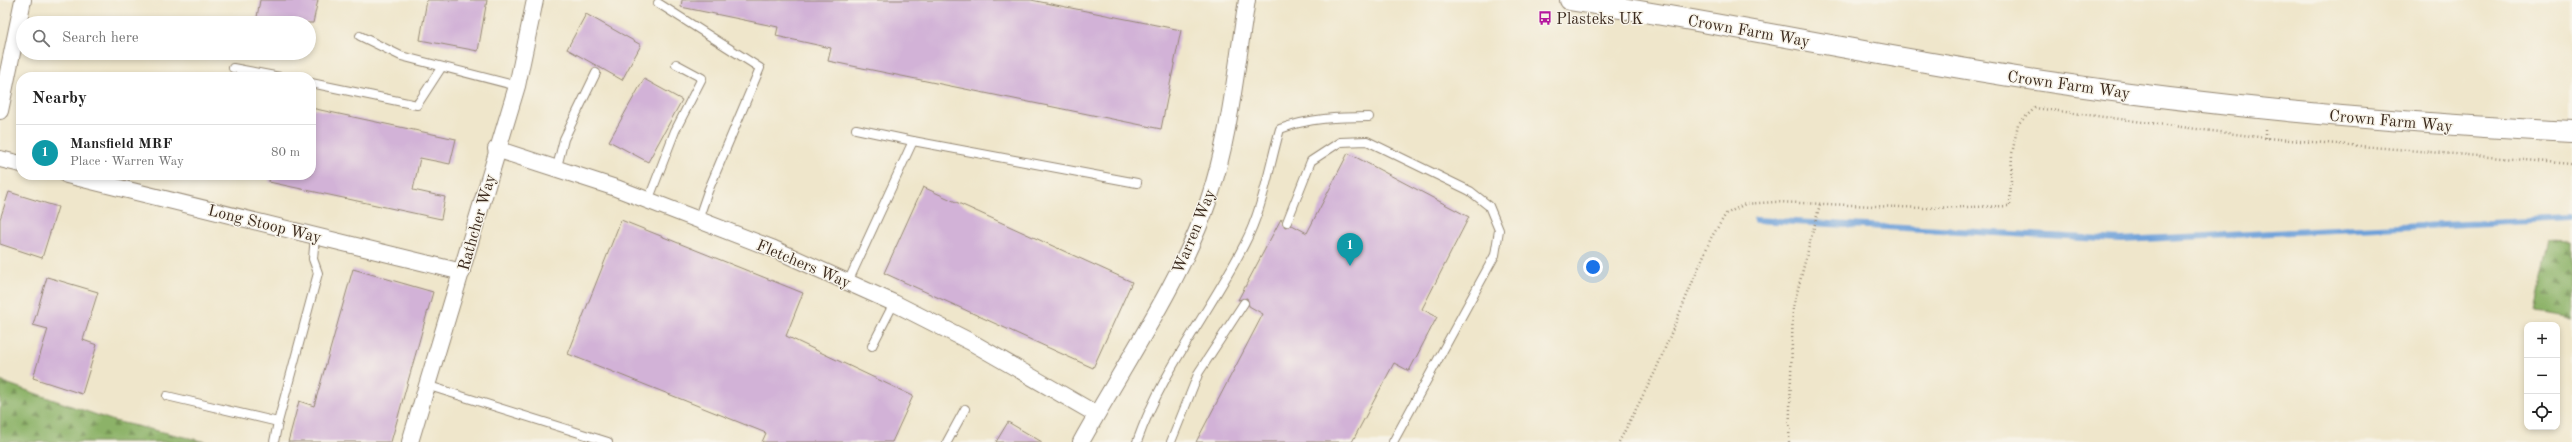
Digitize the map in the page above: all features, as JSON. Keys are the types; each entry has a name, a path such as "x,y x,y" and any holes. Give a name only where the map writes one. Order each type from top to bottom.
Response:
{"street":[{"path":"20,16 23,0"},
{"name":"Rathcher Way","path":"410,442 426,385 462,272 496,149 517,86 535,0"},
{"name":"Warren Way","path":"1081,442 1182,264 1208,201 1224,135 1247,0"},
{"name":"Crown Farm Way","path":"1570,0 1609,3 2054,83 2156,97 2432,124 2572,132"},
{"path":"0,111 16,34"},
{"name":"Fletchers Way","path":"496,149 556,171 648,201 774,249 894,303 971,342 1096,414"},
{"path":"0,159 16,163"},
{"name":"Long Stoop Way","path":"88,180 462,272"}],"lane":[{"path":"658,3 760,68 708,191 698,220"},
{"path":"360,36 401,56 441,68 517,86"},
{"path":"648,201 675,131 702,78 676,64"},
{"path":"233,68 254,72"},
{"path":"316,84 418,105 441,68"},
{"path":"556,171 564,140 596,73"},
{"path":"1137,442 1149,409 1234,264 1256,219 1280,129 1297,122 1327,118 1369,117"},
{"path":"856,129 1137,183"},
{"path":"848,282 913,141"},
{"path":"1287,222 1311,161 1340,142 1367,141 1470,191 1490,206 1500,230 1495,255 1392,442"},
{"path":"274,442 318,273 313,259 315,235"},
{"path":"872,346 894,303"},
{"path":"1171,442 1199,372 1244,303"},
{"path":"426,385 608,442"},
{"path":"167,396 278,422"},
{"path":"947,442 965,409"}],"path":[{"path":"1619,442 1655,372 1711,238 1726,214 1745,204 1820,204 1924,208 2010,206 2012,154 2018,124 2035,108 2266,138 2572,164"},
{"path":"1789,442 1793,308 1820,204"}],"green space":[{"path":"2550,244 2572,245 2572,318 2535,312"},
{"path":"0,381 114,421 207,442 0,442"}],"building":[{"path":"260,0 318,0 315,16 257,16"},
{"path":"427,0 487,0 478,51 420,40"},
{"path":"682,0 1031,0 1181,30 1161,129 828,61 831,48 776,36 778,27 681,7"},
{"path":"586,14 641,45 622,80 567,49"},
{"path":"644,79 682,100 648,162 609,141"},
{"path":"316,109 456,139 450,164 420,158 413,190 445,197 441,219 269,182 269,180 316,180"},
{"path":"1348,153 1469,217 1422,309 1437,317 1409,371 1394,363 1352,442 1196,442 1263,314 1249,306 1247,298 1238,300 1281,219 1285,227 1292,225 1307,233"},
{"path":"923,187 1132,282 1093,368 884,273"},
{"path":"9,192 58,207 42,258 0,244 0,219"},
{"path":"621,220 803,293 786,336 913,396 892,442 762,442 766,433 568,354"},
{"path":"353,269 433,292 391,442 288,442 299,401 314,406"},
{"path":"47,277 98,292 83,340 97,345 82,394 33,378 48,329 33,325"},
{"path":"1008,422 1042,442 996,442"}],"waterway":[{"path":"1756,220 2121,240 2572,219"}],"place":[{"name":"Plasteks UK","path":"1545,18"},
{"name":"Mansfield MRF","path":"1350,266"}]}
